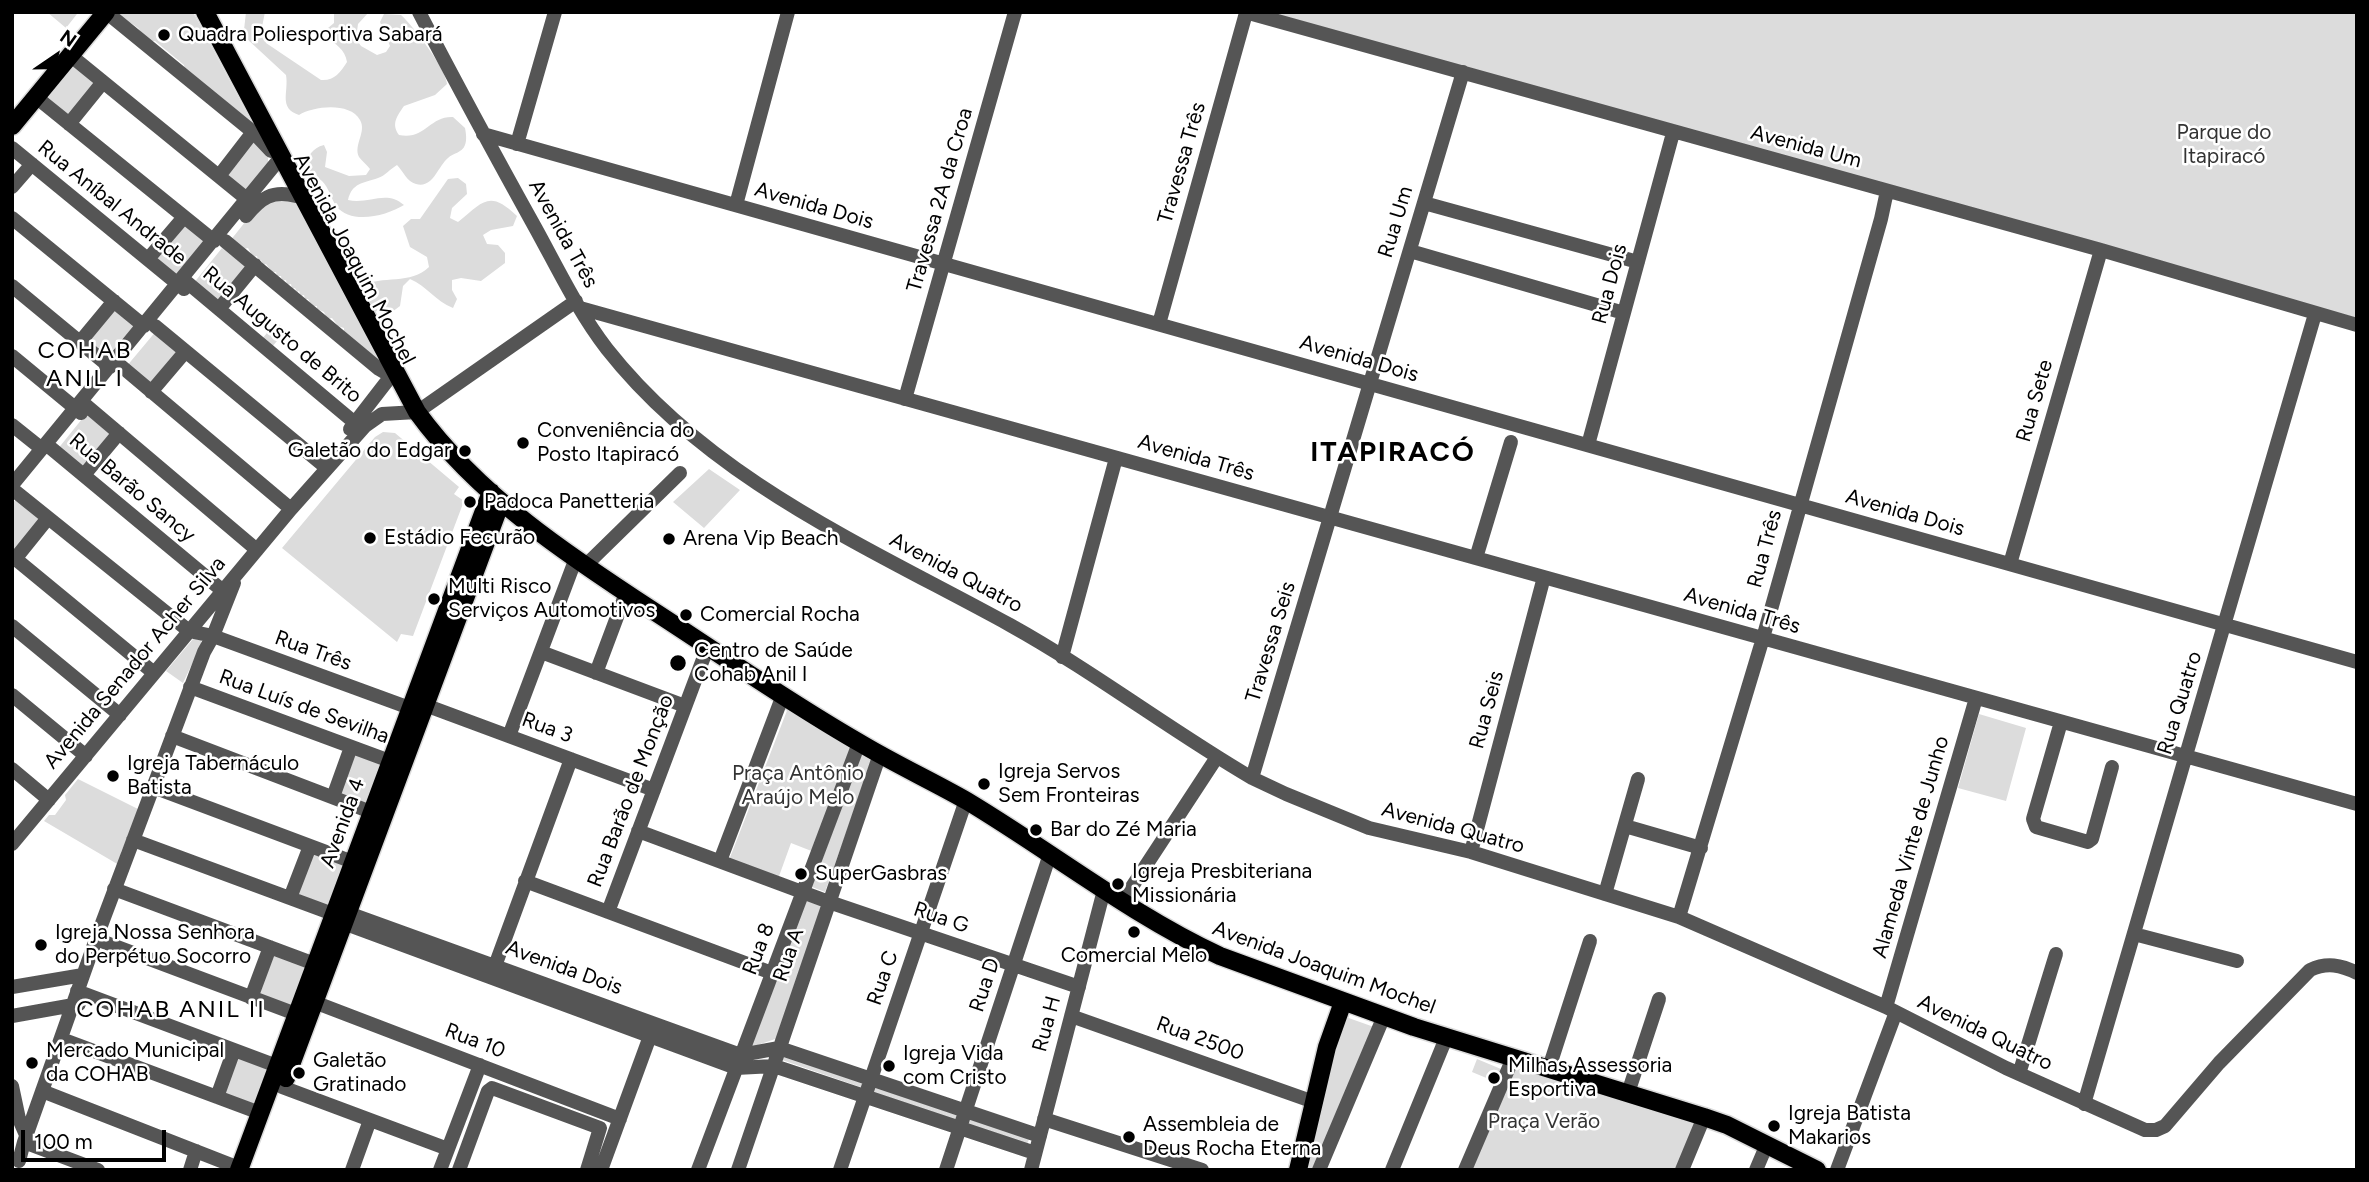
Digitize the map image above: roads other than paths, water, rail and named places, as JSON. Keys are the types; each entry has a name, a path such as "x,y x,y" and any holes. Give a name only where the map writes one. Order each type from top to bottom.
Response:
{"main road":[{"path":"12,107 90,12"},
{"path":"12,126 106,12"},
{"name":"Avenida Joaquim Mochel","path":"197,12 414,412 494,497 581,562 859,743 966,800 1122,902 1220,956 1446,1038 1704,1117 1767,1144 1817,1170"},
{"name":"Avenida Joaquim Mochel","path":"205,12 296,196 394,375"},
{"name":"Avenida 4","path":"243,1169 282,1087 296,1014 419,709 494,497"},
{"name":"Avenida 4","path":"256,1140 260,1113 277,1066 314,1002 353,862 371,811 396,763"},
{"path":"1298,1170 1327,1047 1335,999"}],"street":[{"path":"106,12 253,132 277,158 220,241"},
{"path":"419,12 483,134"},
{"path":"517,144 555,12"},
{"path":"736,205 788,12"},
{"name":"Travessa 2A da Croa","path":"905,399 1015,12"},
{"name":"Avenida Um","path":"1245,12 2101,250 2357,325"},
{"name":"Travessa Três","path":"1159,324 1245,12"},
{"path":"70,55 248,200"},
{"name":"Rua Um","path":"1330,517 1424,203 1450,128 1463,72"},
{"path":"69,124 103,82"},
{"path":"36,97 184,217 255,265 379,369 394,375"},
{"path":"219,176 253,132"},
{"name":"Rua Dois","path":"1588,445 1673,133"},
{"name":"Avenida Dois","path":"483,134 2357,662"},
{"name":"Avenida Três","path":"483,134 578,305 905,399 2357,804"},
{"name":"Rua Aníbal Andrade","path":"12,148 148,260 184,284"},
{"path":"12,187 32,164"},
{"name":"Rua Três","path":"1679,918 1763,638 1881,219 1886,191"},
{"path":"189,631 13,492 47,447 220,241 262,199 277,193 296,196"},
{"path":"1424,203 1638,262"},
{"path":"148,260 184,217"},
{"path":"12,218 114,301 185,352 322,464"},
{"name":"Rua Sete","path":"2010,564 2101,250"},
{"path":"1410,251 1624,313"},
{"path":"219,310 255,265"},
{"name":"Rua Augusto de Brito","path":"184,284 355,423"},
{"path":"12,286 80,342 151,392 291,509"},
{"path":"80,342 114,301"},
{"path":"414,412 578,305"},
{"name":"Avenida Quatro","path":"578,305 601,341 628,374 695,439 732,468 869,551 1011,626 1252,778 1369,828 1471,852 1679,918 1891,1010 2019,1074 2145,1130 2165,1126 2219,1063 2310,970 2328,965 2356,968"},
{"name":"Rua Quatro","path":"2084,1104 2315,314"},
{"path":"151,392 185,352"},
{"path":"12,356 119,433 257,550"},
{"name":"Avenida Senador Acher Silva","path":"291,509 322,464 394,375"},
{"name":"Avenida Senador Acher Silva","path":"12,844 291,509 365,426 382,414 414,412"},
{"name":"Rua Barão Sancy","path":"12,425 84,475 223,591"},
{"path":"84,475 119,433"},
{"path":"1476,558 1511,442"},
{"name":"Avenida Três","path":"1062,657 1116,458"},
{"path":"509,736 541,652 581,562 680,473"},
{"name":"Travessa Seis","path":"1252,778 1330,517"},
{"path":"48,518 14,557 154,673"},
{"path":"18,1166 194,688 210,656 213,636 238,572"},
{"name":"Rua Seis","path":"1471,852 1544,577"},
{"path":"596,673 626,593"},
{"path":"12,626 120,715"},
{"name":"Rua Três","path":"189,631 213,636 419,709"},
{"name":"Rua Barão de Monção","path":"608,912 708,646"},
{"path":"541,652 685,706"},
{"name":"Rua Luís de Sevilha","path":"194,688 396,763"},
{"path":"12,695 86,756"},
{"path":"720,861 783,695"},
{"name":"Alameda Vinte de Junho","path":"1838,1170 1891,1010 1976,698"},
{"name":"Rua 3","path":"419,709 509,736 654,790"},
{"path":"2060,722 2033,819 2036,827 2088,842 2092,839 2112,767"},
{"path":"176,737 371,811"},
{"name":"Rua 8","path":"698,1170 859,743"},
{"path":"332,797 351,747"},
{"name":"Rua A","path":"737,1170 880,754"},
{"path":"1122,902 1217,757"},
{"path":"495,966 571,759"},
{"path":"12,769 49,800"},
{"path":"1605,894 1639,779"},
{"path":"157,788 353,862"},
{"name":"Rua C","path":"840,1170 966,800"},
{"path":"1625,826 1701,848"},
{"name":"Rua G","path":"638,831 830,902 1079,987"},
{"path":"137,841 338,915"},
{"path":"290,898 310,846"},
{"name":"Rua D","path":"946,1170 1050,854"},
{"path":"525,881 772,973"},
{"path":"118,890 315,964"},
{"name":"Rua H","path":"1031,1170 1104,890"},
{"name":"Avenida Dois","path":"338,915 495,966 653,1030"},
{"name":"Avenida Dois","path":"338,915 739,1061 774,1066"},
{"path":"2134,934 2237,961"},
{"path":"45,1092 67,1041 83,975 99,941"},
{"path":"99,941 296,1014"},
{"path":"1549,1068 1590,941"},
{"path":"251,998 270,947"},
{"path":"2019,1074 2056,954"},
{"path":"12,987 83,975"},
{"path":"12,1016 78,999 234,1049 277,1066"},
{"path":"1628,1093 1659,999"},
{"name":"Rua 10","path":"314,1002 620,1119"},
{"name":"Rua 2500","path":"1071,1016 1314,1102"},
{"path":"1319,1170 1384,1016"},
{"path":"601,1170 653,1030"},
{"path":"1392,1170 1446,1038"},
{"path":"67,1041 260,1113"},
{"path":"739,1061 779,1048 1040,1136"},
{"path":"217,1097 234,1049"},
{"path":"1465,1170 1513,1058"},
{"path":"440,1170 480,1065"},
{"path":"774,1066 1035,1153"},
{"path":"12,1086 19,1119 27,1139 98,1170"},
{"path":"282,1087 448,1149"},
{"path":"459,1170 488,1091 492,1088 600,1128 587,1170"},
{"path":"45,1092 243,1169"},
{"path":"1682,1170 1704,1117"},
{"path":"1044,1119 1202,1170"},
{"path":"352,1170 370,1120"},
{"path":"1756,1170 1767,1144"},
{"path":"190,1170 197,1151"}],"place":[{"name":"Quadra Poliesportiva Sabará","path":"164,35"},
{"name":"Conveniência do Posto Itapiracó","path":"523,443"},
{"name":"Galetão do Edgar","path":"465,451"},
{"name":"Padoca Panetteria","path":"470,502"},
{"name":"Estádio Fecurão","path":"370,538"},
{"name":"Arena Vip Beach","path":"669,539"},
{"name":"Multi Risco Serviços Automotivos","path":"434,599"},
{"name":"Comercial Rocha","path":"686,615"},
{"name":"Centro de Saúde Cohab Anil I","path":"678,663"},
{"name":"Igreja Tabernáculo Batista","path":"113,776"},
{"name":"Igreja Servos Sem Fronteiras","path":"984,784"},
{"name":"Bar do Zé Maria","path":"1036,830"},
{"name":"SuperGasbras","path":"801,874"},
{"name":"Igreja Presbiteriana Missionária","path":"1118,884"},
{"name":"Comercial Melo","path":"1134,932"},
{"name":"Igreja Nossa Senhora do Perpétuo Socorro","path":"41,945"},
{"name":"Mercado Municipal da COHAB","path":"32,1063"},
{"name":"Igreja Vida com Cristo","path":"889,1066"},
{"name":"Galetão Gratinado","path":"299,1073"},
{"name":"Milhas Assessoria Esportiva","path":"1494,1078"},
{"name":"Igreja Batista Makarios","path":"1774,1126"},
{"name":"Assembleia de Deus Rocha Eterna","path":"1129,1137"}],"district":[{"name":"COHAB ANIL I","path":"85,365"},
{"name":"ITAPIRACÓ","path":"1393,453"},
{"name":"COHAB ANIL II","path":"171,1010"}],"park label":[{"name":"Parque do Itapiracó","path":"2224,145"},
{"name":"Praça Antônio Araújo Melo","path":"798,786"},
{"name":"Praça Verão","path":"1544,1122"}]}
